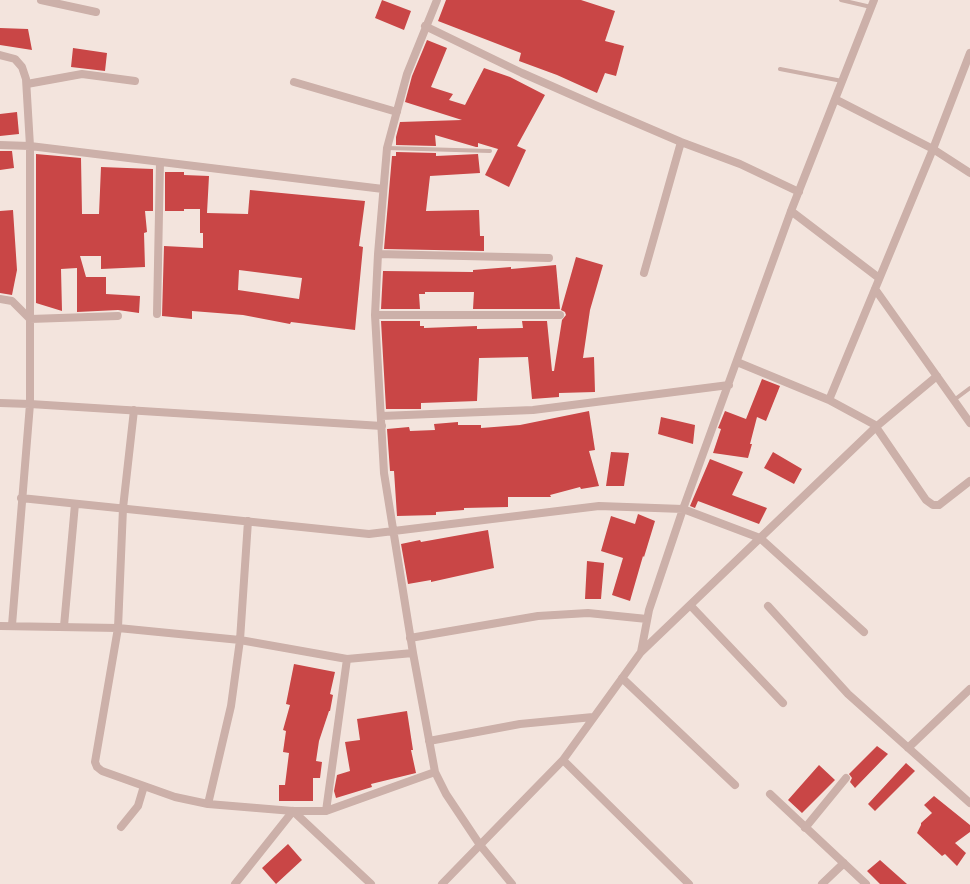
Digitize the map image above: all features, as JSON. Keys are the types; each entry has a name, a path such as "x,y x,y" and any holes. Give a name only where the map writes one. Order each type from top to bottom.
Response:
{"street":[{"path":"41,0 96,12"},
{"path":"437,0 407,74 387,148 375,315 384,473 410,638 436,772 446,794 480,845 512,884"},
{"path":"641,652 647,619 683,509 791,211 872,4"},
{"path":"425,26 522,73 681,142 740,164 799,192"},
{"path":"828,400 933,149 970,53"},
{"path":"0,55 15,59 22,68 27,84 30,146 30,404 12,625"},
{"path":"27,84 82,74 134,81"},
{"path":"294,82 397,112"},
{"path":"835,99 933,149 970,173"},
{"path":"644,273 681,142"},
{"path":"0,145 30,146 383,188"},
{"path":"157,314 160,162"},
{"path":"791,211 879,278"},
{"path":"378,254 549,258"},
{"path":"875,289 970,423"},
{"path":"0,299 12,301 30,319 118,316"},
{"path":"375,315 560,315"},
{"path":"737,362 828,400 877,426 926,500 933,505 939,505 970,481"},
{"path":"442,884 563,760 641,652 877,426 936,376"},
{"path":"381,416 533,410 729,385"},
{"path":"0,403 382,426"},
{"path":"134,410 123,508 118,628 95,762 97,767 102,771 174,797 208,804 292,811 326,811 436,772"},
{"path":"21,498 369,534 599,506 683,509 760,538 864,632"},
{"path":"64,626 75,504"},
{"path":"208,804 231,706 240,640 248,521"},
{"path":"690,605 783,703"},
{"path":"768,606 848,694 970,802"},
{"path":"410,638 538,616 588,613 647,619"},
{"path":"0,626 118,628 240,640 346,659 413,653"},
{"path":"326,811 346,659"},
{"path":"622,678 735,786"},
{"path":"908,748 970,689"},
{"path":"429,741 520,724 593,717"},
{"path":"563,760 689,884"},
{"path":"806,828 846,778"},
{"path":"122,827 138,806 144,786"},
{"path":"770,794 866,884"},
{"path":"235,884 292,811"},
{"path":"292,811 371,884"},
{"path":"822,884 844,863"}],"lane":[{"path":"841,0 872,4"},
{"path":"780,69 842,81"},
{"path":"387,148 490,151"},
{"path":"954,400 970,388"}],"building":[{"path":"382,0 411,11 404,30 375,18"},
{"path":"446,0 581,0 615,11 605,41 624,46 616,76 605,73 597,93 519,61 521,53 438,21"},
{"path":"0,28 28,29 32,50 0,45"},
{"path":"427,40 447,48 431,87 453,94 449,100 465,105 484,68 510,77 545,95 517,146 526,150 509,187 485,175 498,149 478,143 478,147 476,147 435,135 436,146 396,145 400,122 462,120 405,102 412,76"},
{"path":"73,48 107,53 105,71 71,67"},
{"path":"17,112 19,134 0,136 0,114"},
{"path":"0,151 12,151 14,168 0,170"},
{"path":"396,152 436,153 436,156 478,154 480,173 430,176 426,211 479,210 480,236 484,236 484,251 384,249 392,156 396,156"},
{"path":"36,154 81,158 82,214 99,214 101,167 153,169 153,211 145,211 147,232 144,233 145,267 101,269 101,256 80,256 86,277 106,277 106,294 140,296 139,313 118,310 77,312 77,268 61,269 62,311 36,303"},
{"path":"165,172 184,172 184,175 209,176 207,213 248,214 250,190 365,201 359,246 363,247 355,330 291,322 290,324 243,315 192,311 192,319 162,316 164,246 203,248 203,233 200,233 200,209 165,211","holes":["239,270 302,278 299,299 238,290"]},
{"path":"13,210 17,270 12,295 0,293 0,211"},
{"path":"576,257 603,265 590,310 583,358 594,357 595,392 559,393 559,397 532,399 528,357 479,358 477,401 421,403 421,409 386,409 381,321 420,321 420,326 424,326 424,328 477,326 477,329 523,328 522,321 547,321 552,371 554,371 562,320 566,315 561,310"},
{"path":"556,265 560,309 473,309 474,292 425,292 425,294 419,294 420,309 381,309 383,271 473,272 473,270"},
{"path":"762,379 780,386 766,421 757,417 748,458 713,453 721,429 718,428 725,411 746,419"},
{"path":"589,411 595,450 589,451 599,486 581,489 580,487 550,495 551,497 508,497 508,507 464,508 464,510 436,512 436,515 397,516 394,471 390,471 387,429 409,427 410,431 435,430 434,424 458,422 458,425 481,425 481,428 520,425"},
{"path":"661,417 695,425 693,444 658,434"},
{"path":"611,452 629,453 624,486 606,486"},
{"path":"773,452 802,469 794,484 764,468"},
{"path":"710,459 743,472 732,495 767,508 759,524 698,501 695,508 690,506"},
{"path":"638,514 655,521 630,601 612,595 623,558 601,551 611,516 635,524"},
{"path":"488,530 494,568 431,582 431,580 408,584 401,544"},
{"path":"587,561 604,563 601,599 585,599"},
{"path":"294,664 335,672 330,694 333,695 330,711 319,741 316,761 322,762 320,778 313,778 313,801 279,801 279,785 285,785 289,753 283,752 286,731 283,730 290,705 286,704"},
{"path":"407,711 413,750 411,750 416,773 371,784 372,787 336,798 334,791 337,775 350,771 345,742 360,740 357,719"},
{"path":"877,746 888,754 855,788 850,782 852,778 849,774"},
{"path":"906,763 915,771 875,811 868,804"},
{"path":"819,765 835,780 802,813 788,800"},
{"path":"934,796 970,825 970,832 955,843 966,853 957,866 945,854 942,856 917,833 921,823 932,813 924,805"},
{"path":"288,844 302,860 276,884 262,868"},
{"path":"880,860 907,884 880,884 867,871"}]}
